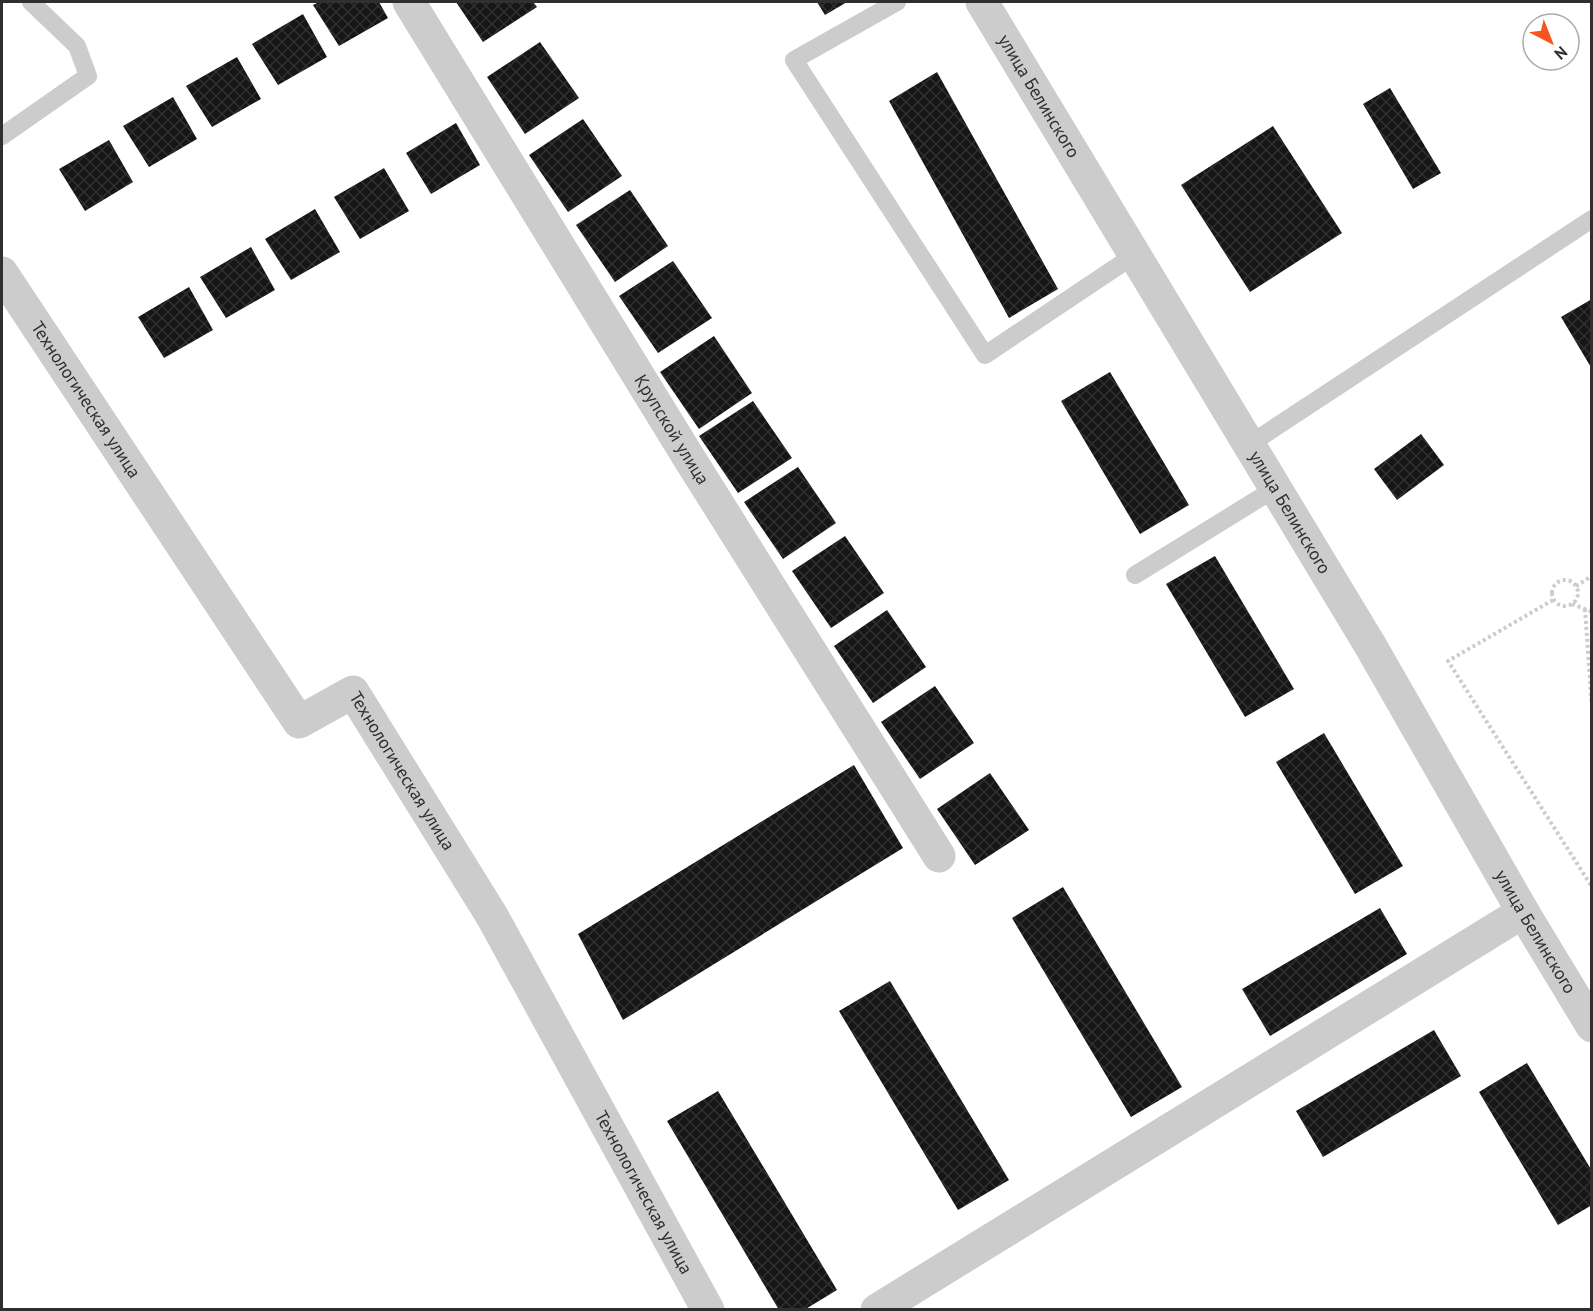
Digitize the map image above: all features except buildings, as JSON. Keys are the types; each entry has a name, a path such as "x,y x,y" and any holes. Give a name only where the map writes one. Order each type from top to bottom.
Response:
{"street":[{"name":"Крупской улица","path":"410,2 689,458 939,856"},
{"name":"улица Белинского","path":"982,2 1370,645 1523,912 1592,1026"},
{"name":"Технологическая улица","path":"2,273 299,722 353,692 492,916 708,1310"},
{"path":"877,1310 1523,912"}],"lane":[{"path":"2,136 88,76 77,46 31,2"},
{"path":"897,2 794,60 985,356 1136,254"},
{"path":"1250,444 1592,219"},
{"path":"1135,575 1276,488"}],"path":[{"path":"1576,586 1592,576"},
{"path":"1564,579 1576,586 1577,599 1572,604 1565,606 1553,600 1551,593 1558,582 1564,579"},
{"path":"1553,600 1448,661 1592,887"},
{"path":"1572,604 1592,612"},
{"path":"1585,609 1592,708"}]}
